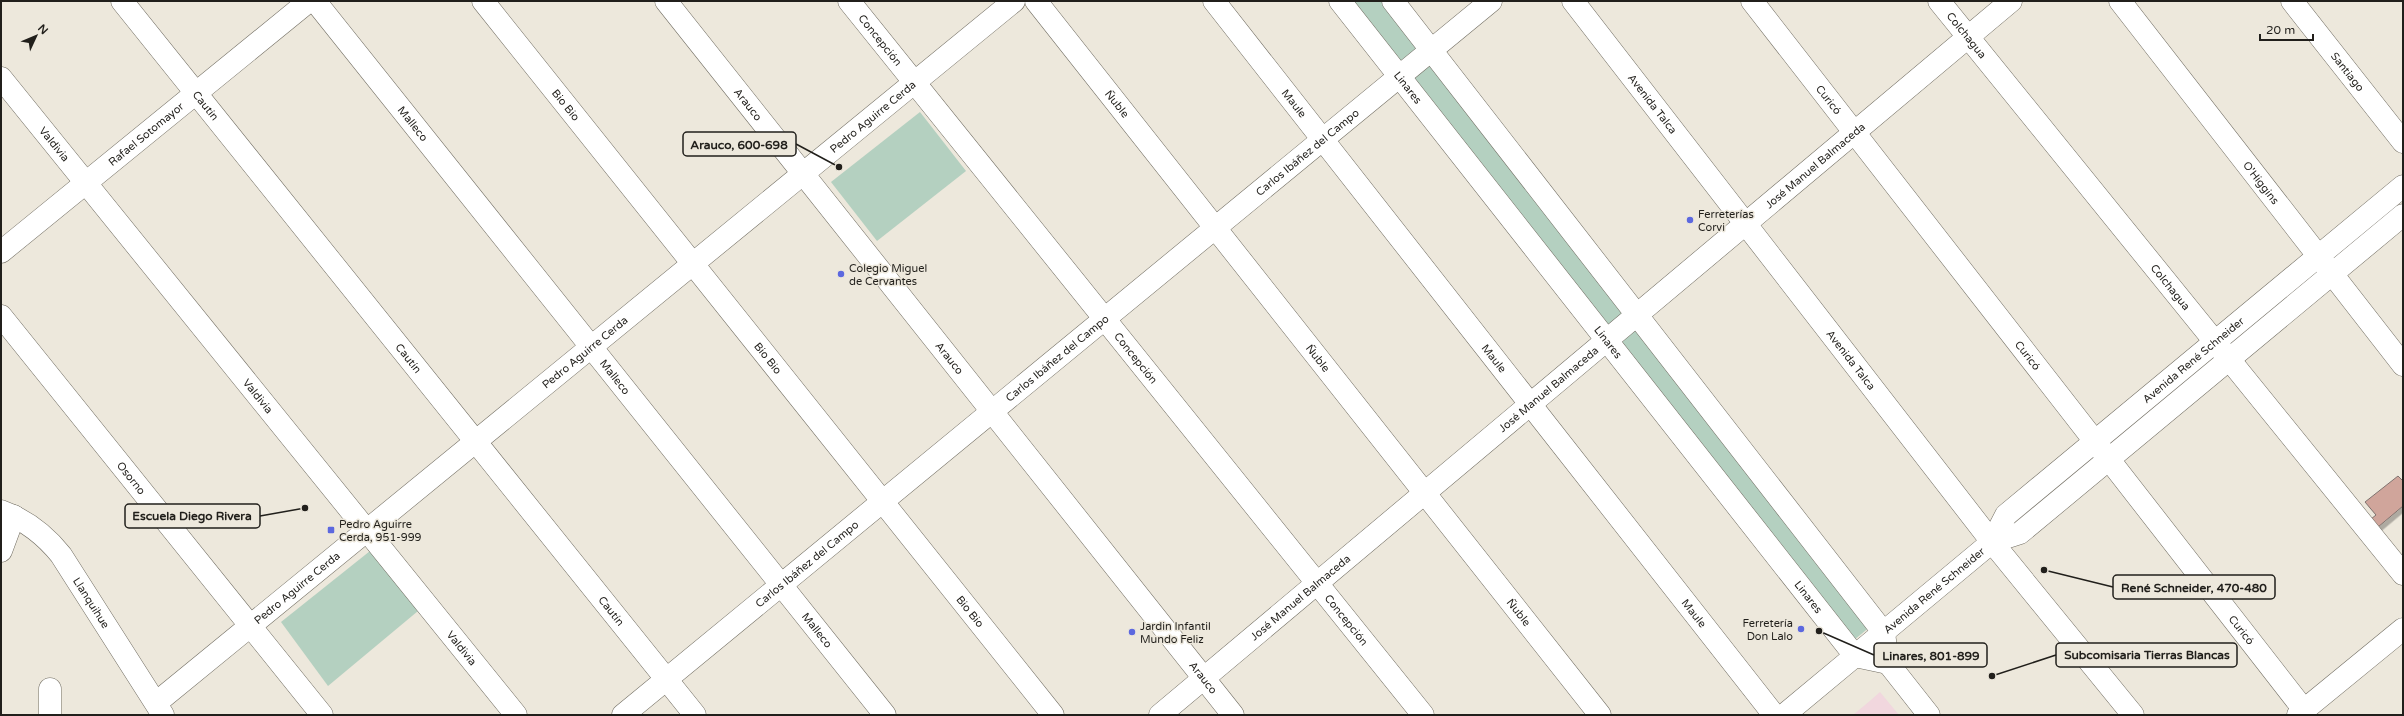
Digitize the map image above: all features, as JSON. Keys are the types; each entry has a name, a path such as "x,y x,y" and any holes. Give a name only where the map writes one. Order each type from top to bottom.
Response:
{"street":[{"name":"Cautín","path":"122,1 695,715"},
{"name":"Rafael Sotomayor","path":"1,252 309,1"},
{"name":"Malleco","path":"315,1 884,715"},
{"name":"Bio Bio","path":"483,1 1053,715"},
{"name":"Arauco","path":"666,1 1233,715"},
{"name":"Concepción","path":"849,1 1423,715"},
{"name":"Pedro Aguirre Cerda","path":"159,709 251,626 1014,1"},
{"name":"Ñuble","path":"1036,1 1600,715"},
{"name":"Maule","path":"1214,1 1774,715"},
{"name":"Linares","path":"1340,1 1855,656"},
{"path":"1392,1 1884,633 1888,663 1929,715"},
{"name":"Carlos Ibáñez del Campo","path":"623,715 1491,1"},
{"name":"Avenida Talca","path":"1573,1 1992,542 2133,715"},
{"name":"Curicó","path":"1752,1 2109,459 2301,712"},
{"name":"Colchagua","path":"1939,1 2403,574"},
{"name":"José Manuel Balmaceda","path":"1160,715 2011,1"},
{"name":"O'Higgins","path":"2120,1 2403,365"},
{"name":"Santiago","path":"2292,1 2403,142"},
{"name":"Valdivia","path":"1,78 516,715"},
{"name":"Avenida René Schneider","path":"1784,715 1992,542 2006,515 2214,340 2403,186"},
{"name":"Avenida René Schneider","path":"1992,542 2020,534 2403,215"},
{"name":"Osorno","path":"1,316 322,715"},
{"path":"1,551 7,513"},
{"name":"Llanquihue","path":"7,513 40,533 61,555 159,709"},
{"path":"2301,712 2403,629"},
{"path":"1855,656 1888,663"},
{"path":"50,688 50,715"}],"shaded area":[{"path":"1880,692 1899,715 1853,715 1871,700"}],"green space":[{"path":"1351,1 1381,1 1871,626 1854,640"},
{"path":"920,112 966,171 877,241 831,182"},
{"path":"370,551 418,611 328,686 281,622"}],"building":[{"path":"2398,476 2403,481 2403,506 2378,527 2371,519 2376,515 2365,502"}],"place":[{"name":"Arauco, 600-698","path":"839,167"},
{"name":"Ferreterías Corvi","path":"1690,220"},
{"name":"Colegio Miguel de Cervantes","path":"841,274"},
{"name":"Escuela Diego Rivera","path":"305,508"},
{"name":"Pedro Aguirre Cerda, 951-999","path":"331,530"},
{"name":"René Schneider, 470-480","path":"2044,570"},
{"name":"Ferretería Don Lalo","path":"1801,629"},
{"name":"Linares, 801-899","path":"1819,631"},
{"name":"Jardin Infantil Mundo Feliz","path":"1132,632"},
{"name":"Subcomisaria Tierras Blancas","path":"1992,676"}]}
